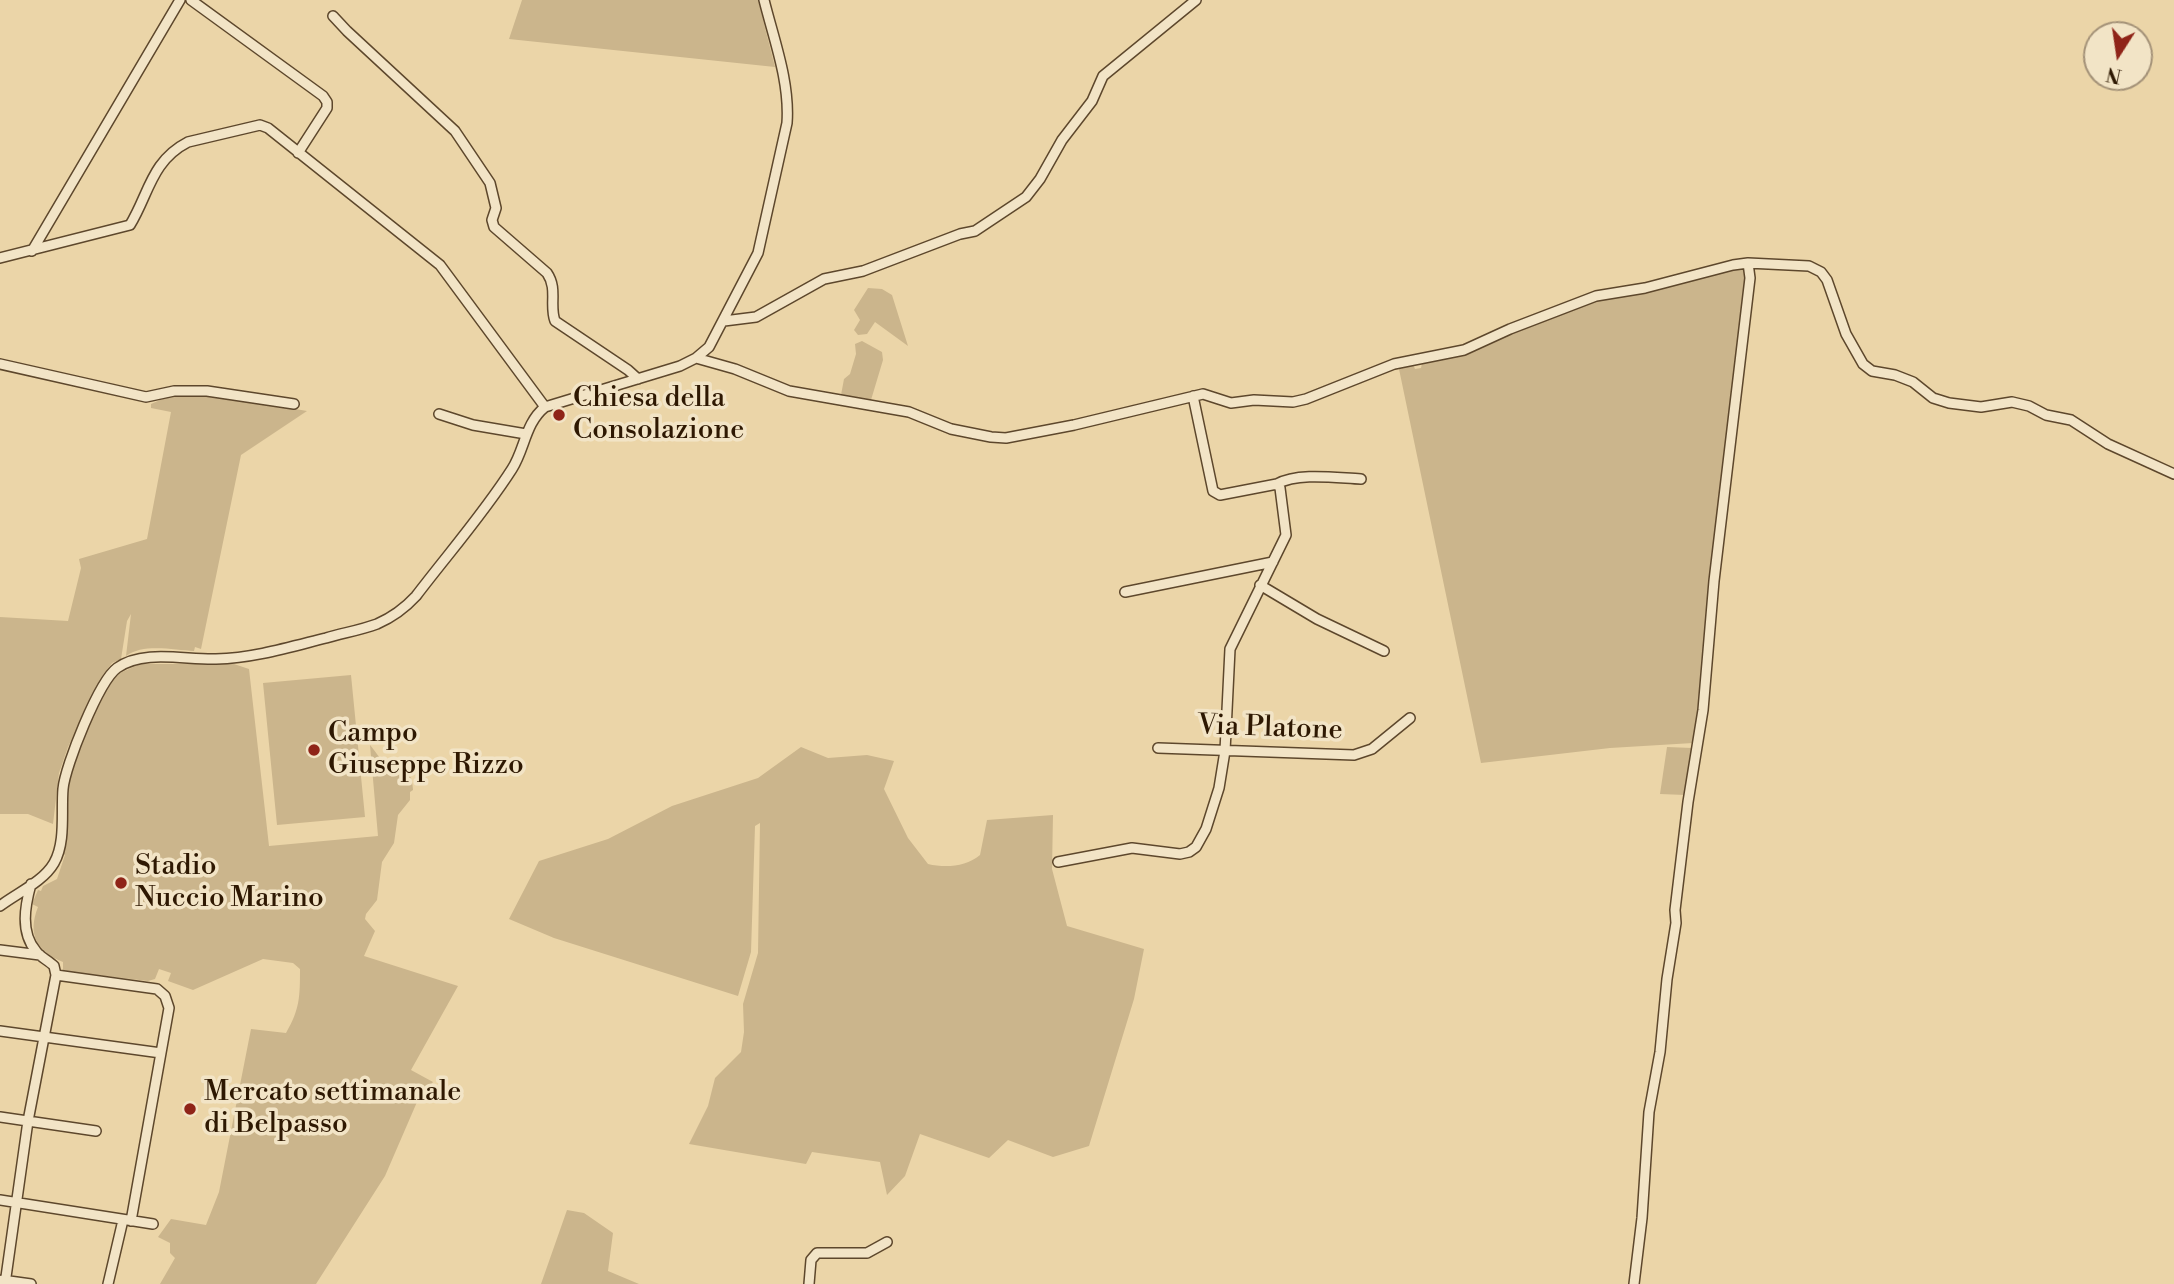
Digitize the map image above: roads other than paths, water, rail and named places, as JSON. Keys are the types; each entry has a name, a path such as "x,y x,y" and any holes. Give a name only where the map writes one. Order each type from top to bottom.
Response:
{"street":[{"path":"32,251 180,0"},
{"path":"191,0 323,96 327,108 298,153"},
{"path":"0,906 31,884 54,862 60,841 63,788 68,764 110,674 127,663 150,658 232,659 377,624 396,613 416,596 505,479 537,413 545,407 680,366 709,347 758,253 787,123 785,81 764,0"},
{"path":"724,321 755,317 824,279 863,271 960,234 975,231 1026,197 1062,140 1092,101 1103,76 1196,0"},
{"path":"333,16 455,131 490,183 496,208 492,220 494,227 547,273 552,281 552,313 555,321 638,379"},
{"path":"0,258 130,225 149,183 179,147 188,142 260,125 268,128 440,265 545,407"},
{"path":"696,358 735,369 789,391 909,412 951,429 1006,438 1203,394 1231,403 1254,400 1293,402 1394,364 1464,350 1596,296 1645,288 1748,263 1810,266 1821,272 1833,292 1846,334 1863,364 1872,371 1913,382 1933,398 1949,403 1981,407 2012,402 2029,406 2046,415 2086,428 2108,444 2174,474"},
{"path":"1634,1284 1642,1218 1649,1112 1660,1052 1688,802 1703,710 1714,582 1750,278 1748,263"},
{"path":"0,365 146,397 174,391 207,391 294,404"},
{"path":"1194,396 1215,494 1277,484 1284,480 1330,477 1361,479"},
{"path":"439,414 473,425 526,434"},
{"path":"1058,862 1132,848 1180,854 1196,847 1206,829 1219,788 1225,751 1230,649 1286,535 1280,488 1277,484"},
{"path":"1125,592 1273,562"},
{"path":"1260,585 1317,619 1384,650"},
{"name":"Via Platone","path":"1158,748 1354,755 1372,749 1410,718"},
{"path":"31,884 24,908 27,937 40,956 54,965 55,975 28,1121 4,1281 31,1284"},
{"path":"0,950 40,956"},
{"path":"55,975 158,989 165,996 169,1008 127,1220 108,1284"},
{"path":"0,1031 161,1053"},
{"path":"0,1117 96,1131"},
{"path":"0,1200 153,1224"},
{"path":"809,1284 811,1260 817,1253 867,1253 887,1242"}],"place":[{"name":"Chiesa della Consolazione","path":"559,415"},
{"name":"Campo Giuseppe Rizzo","path":"314,750"},
{"name":"Stadio Nuccio Marino","path":"121,883"},
{"name":"Mercato settimanale di Belpasso","path":"190,1109"}]}
